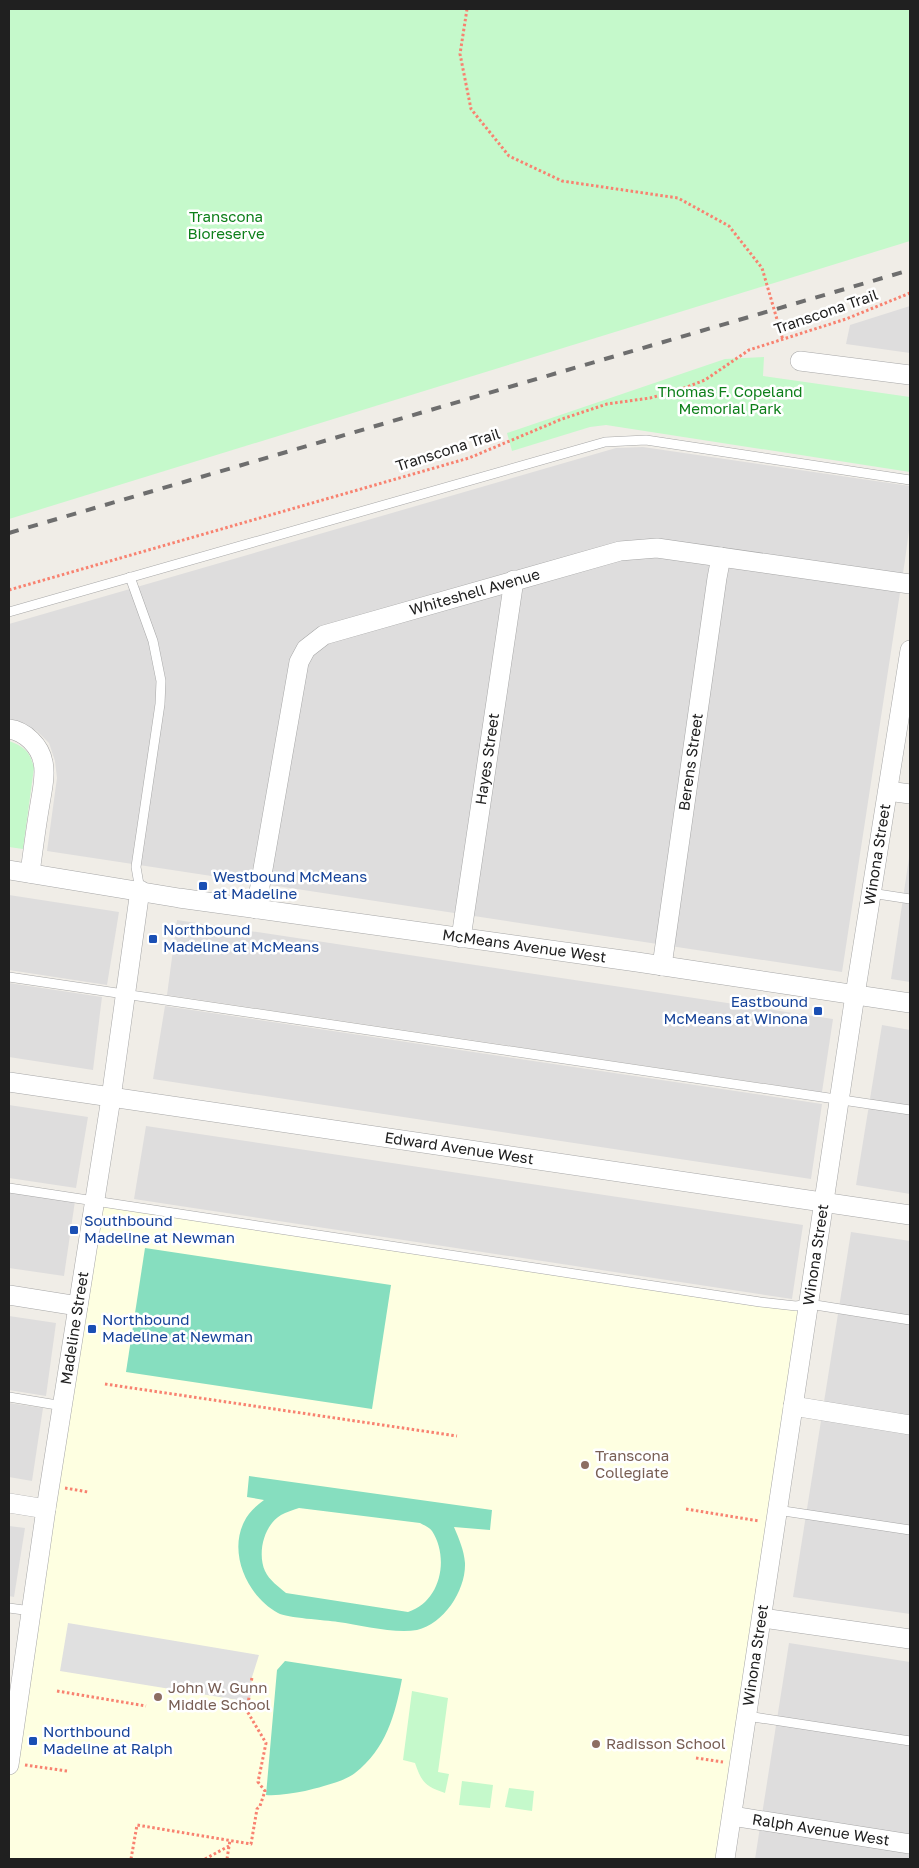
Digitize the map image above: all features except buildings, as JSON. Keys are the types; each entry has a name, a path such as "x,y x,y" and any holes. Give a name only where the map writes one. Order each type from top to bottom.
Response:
{"street":[{"path":"800,361 910,375"},
{"name":"Whiteshell Avenue","path":"256,909 299,662 306,649 324,635 620,551 657,548 910,584"},
{"name":"Berens Street","path":"662,966 721,557"},
{"name":"Hayes Street","path":"461,938 514,580"},
{"name":"Winona Street","path":"725,1859 855,995 888,791 907,690 910,650"},
{"path":"9,729 26,737 35,745 44,763 30,873"},
{"path":"888,791 910,794"},
{"path":"9,870 140,890"},
{"name":"McMeans Avenue West","path":"140,890 179,898 910,1003"},
{"name":"Madeline Street","path":"9,1764 12,1719 31,1611 111,1098 140,890"},
{"name":"Edward Avenue West","path":"9,1082 910,1215"},
{"path":"9,1294 78,1306"},
{"path":"793,1406 910,1425"},
{"path":"9,1503 46,1509"},
{"path":"762,1618 910,1639"},
{"name":"Ralph Avenue West","path":"732,1816 910,1844"}],"lane":[{"path":"9,612 604,442 646,440 910,480"},
{"path":"130,577 153,641 161,681 160,704 136,867 140,890"},
{"path":"871,893 910,899"},
{"path":"9,977 910,1110"},
{"path":"9,1188 760,1302 796,1306 809,1304 910,1320"},
{"path":"9,1397 63,1406"},
{"path":"776,1517 910,1530"},
{"path":"9,1608 31,1611"},
{"path":"747,1716 910,1741"}],"path":[{"path":"467,9 460,54 471,109 509,156 562,181 678,198 729,226 762,268 783,340"},
{"name":"Transcona Trail","path":"9,590 469,458 562,419 598,407 650,398 679,390 704,380 749,350 846,319 910,293"},
{"path":"105,1384 457,1436"},
{"path":"62,1487 88,1492"},
{"path":"686,1509 776,1517"},
{"path":"132,1859 136,1825 251,1844 257,1809 260,1806 265,1791 258,1782 266,1743 247,1711 252,1678"},
{"path":"57,1691 146,1706"},
{"path":"696,1758 724,1762"},
{"path":"9,1764 66,1771"},
{"path":"227,1859 230,1840"},
{"path":"205,1859 229,1846"}],"shaded area":[{"path":"910,306 910,353 846,344 850,325"},
{"path":"643,447 910,486 910,523 905,560 842,972 47,851 57,778 55,761 49,743 37,731 18,721 9,719 9,624 616,448"},
{"path":"910,851 910,982 891,979"},
{"path":"9,895 119,912 107,985 9,970"},
{"path":"177,920 833,1019 822,1092 167,995"},
{"path":"9,983 102,997 93,1070 9,1057"},
{"path":"165,1006 822,1104 811,1179 153,1079"},
{"path":"882,1025 910,1030 910,1194 856,1185"},
{"path":"9,1105 88,1117 76,1188 9,1178"},
{"path":"146,1126 803,1225 792,1299 134,1199"},
{"path":"9,1192 75,1201 64,1276 9,1268"},
{"path":"95,1201 760,1302 809,1304 725,1859 9,1859 9,1765"},
{"path":"851,1232 910,1241 910,1614 793,1597"},
{"path":"9,1316 56,1323 46,1396 9,1390"},
{"path":"9,1403 43,1408 32,1481 9,1477"},
{"path":"9,1526 25,1528 14,1597 9,1596"},
{"path":"68,1623 259,1655 252,1677 250,1702 60,1671"},
{"path":"789,1643 910,1662 910,1859 755,1859"}],"green space":[{"name":"Transcona Bioreserve","path":"9,9 910,9 910,241 9,519"},
{"name":"Thomas F. Copeland Memorial Park","path":"764,357 763,376 910,397 910,472 606,425 590,427 512,451 507,433 725,359"},
{"path":"9,741 26,751 31,758 34,768 23,849 9,847"},
{"path":"145,1248 391,1285 372,1409 126,1372"},
{"path":"249,1476 492,1510 490,1530 454,1527 465,1563 462,1584 452,1604 436,1621 427,1627 417,1630 398,1631 283,1615 267,1606 250,1586 240,1561 238,1547 244,1522 264,1500 247,1497","holes":["299,1508 420,1523 431,1530 437,1542 441,1566 439,1578 428,1599 419,1607 408,1612 286,1593 269,1577 263,1564 262,1548 270,1525 281,1515"]},
{"path":"285,1661 402,1679 388,1730 366,1764 351,1776 324,1786 281,1795 266,1795 277,1670"},
{"path":"412,1691 448,1698 438,1772 449,1774 445,1793 425,1783 415,1763 403,1760"},
{"path":"462,1781 493,1785 490,1808 459,1805"},
{"path":"509,1788 534,1791 532,1811 505,1807"}],"railway":[{"path":"9,533 910,270"}],"place":[{"name":"Westbound McMeans at Madeline","path":"203,886"},
{"name":"Northbound Madeline at McMeans","path":"153,939"},
{"name":"Eastbound McMeans at Winona","path":"818,1011"},
{"name":"Southbound Madeline at Newman","path":"74,1230"},
{"name":"Northbound Madeline at Newman","path":"92,1329"},
{"name":"Transcona Collegiate","path":"585,1465"},
{"name":"John W. Gunn Middle School","path":"158,1697"},
{"name":"Northbound Madeline at Ralph","path":"33,1741"},
{"name":"Radisson School","path":"596,1744"}]}
